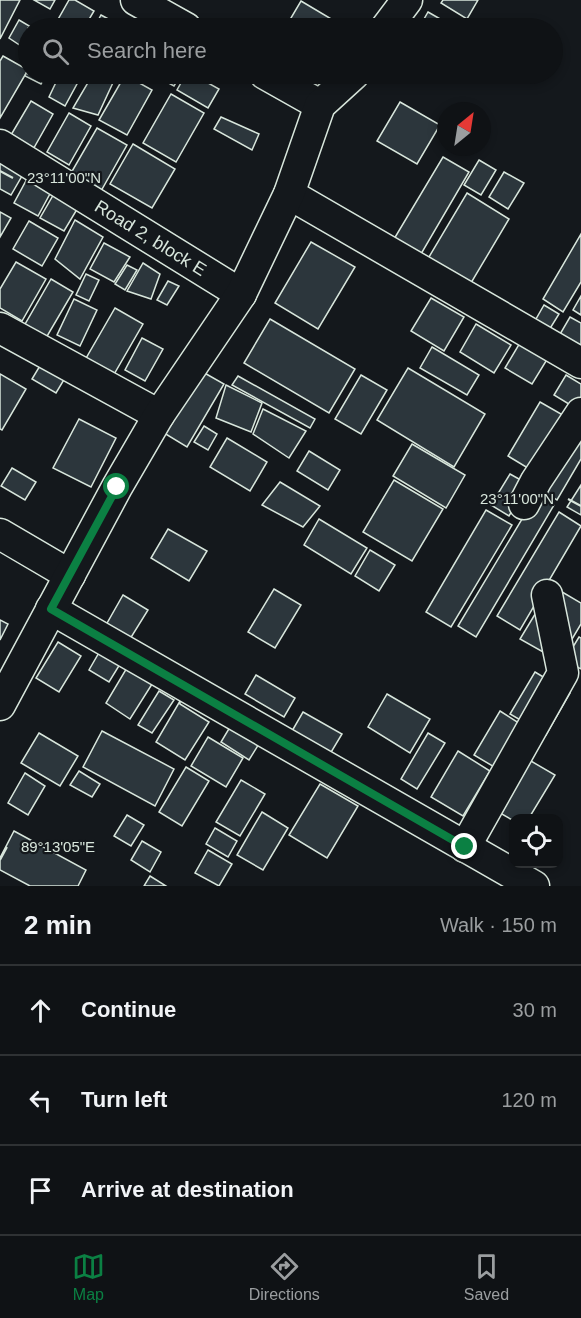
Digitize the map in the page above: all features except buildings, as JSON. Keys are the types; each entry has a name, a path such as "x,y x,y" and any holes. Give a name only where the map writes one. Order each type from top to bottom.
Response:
{"street":[{"path":"136,0 168,18"},
{"path":"393,18 406,0"},
{"path":"283,84 320,105"},
{"path":"0,705 117,487 159,415 241,294 289,194 320,105 343,84"},
{"name":"Road 2, block E","path":"0,145 241,294"},
{"path":"289,194 581,363"},
{"path":"0,328 159,415"},
{"path":"524,504 536,481 581,412"},
{"path":"0,534 70,575"},
{"path":"465,847 563,673 547,595"},
{"path":"51,609 465,847 524,884"}],"route":[{"path":"117,487 51,609 465,847"}]}
